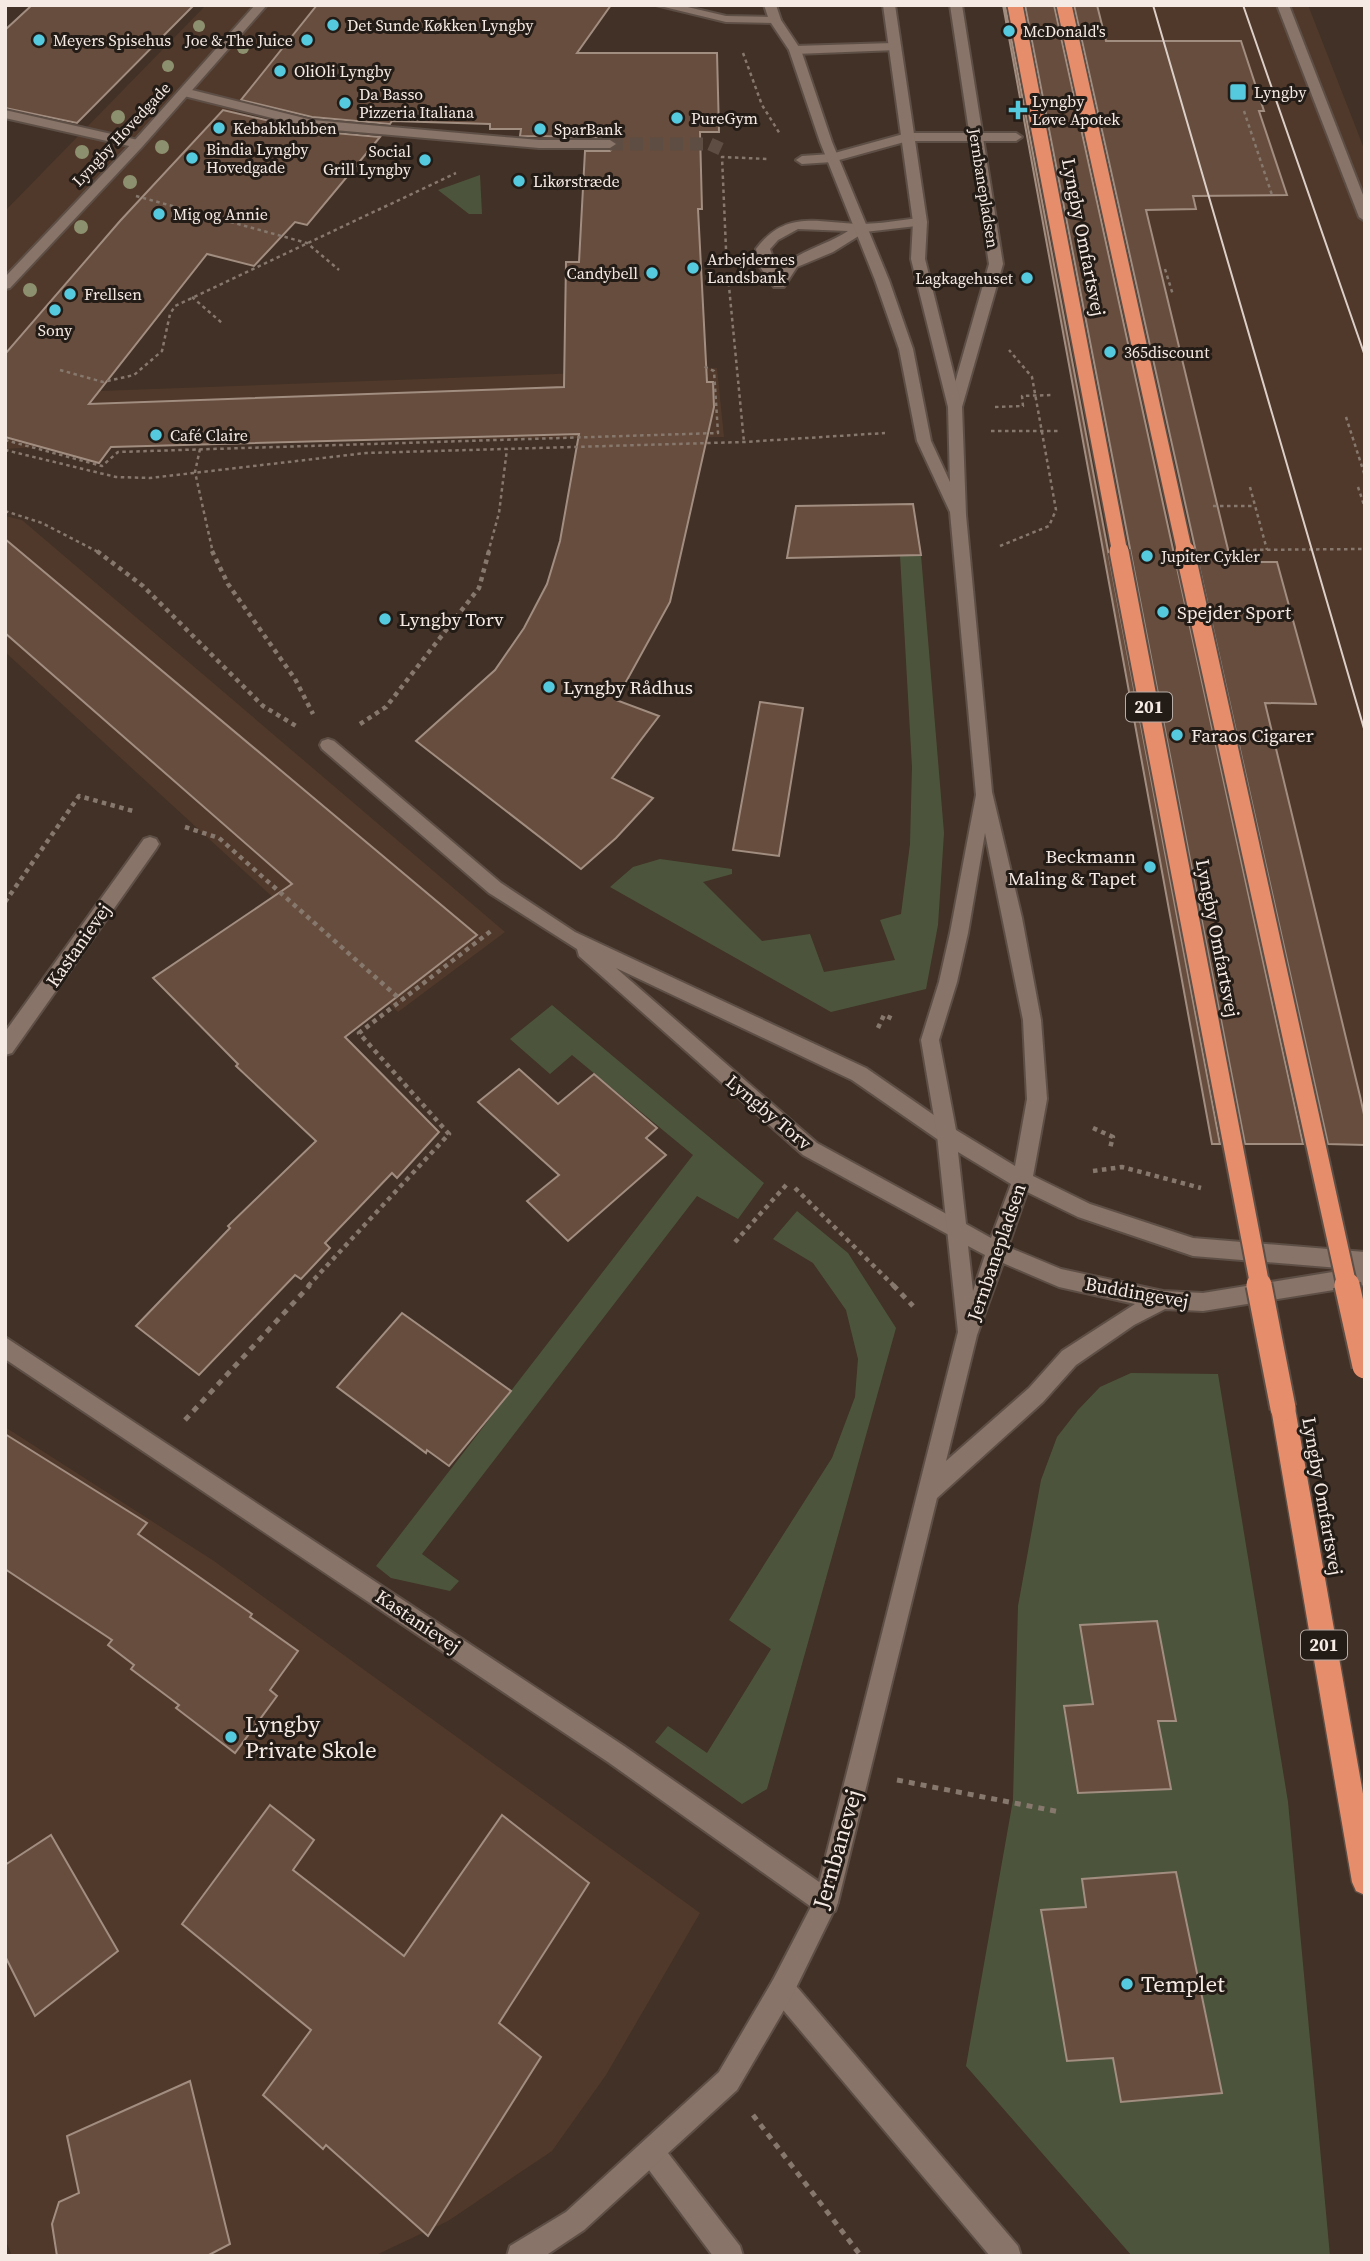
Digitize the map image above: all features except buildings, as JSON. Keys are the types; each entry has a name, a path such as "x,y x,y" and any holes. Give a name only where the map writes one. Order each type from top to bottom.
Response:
{"highway":[{"name":"Lyngby Omfartsvej","path":"1014,5 1283,1408 1365,1882"},
{"name":"Lyngby Omfartsvej","path":"1064,5 1365,1366"}],"street":[{"name":"Lyngby Hovedgade","path":"5,285 138,144 261,5"},
{"path":"662,5 726,19 775,20"},
{"name":"Jernbanepladsen","path":"770,5 775,20 795,50 832,158 862,228 906,349 925,441 958,515"},
{"name":"Jernbanepladsen","path":"888,5 919,222 918,259 955,407 958,515 984,792 1013,918 1032,1020 1037,1099 1022,1180 967,1335"},
{"name":"Jernbanepladsen","path":"955,407 996,264 956,5"},
{"path":"1283,5 1365,217"},
{"path":"795,50 893,47"},
{"path":"184,92 312,124 554,145 610,144"},
{"path":"5,114 138,144"},
{"path":"802,160 832,158 907,137 1016,138"},
{"path":"862,228 826,250 796,260 783,270 779,284 767,267 763,249 772,235 791,227 813,223 862,228 919,222"},
{"name":"Jernbanepladsen","path":"967,1335 947,1135 930,1040 948,982 959,933 984,792"},
{"name":"Kastanievej","path":"5,1047 150,844"},
{"name":"Lyngby Torv","path":"569,937 810,1149 996,1251"},
{"name":"Lyngby Torv","path":"947,1135 1022,1180"},
{"path":"1022,1180 1102,1218 1194,1247 1365,1261"},
{"name":"Buddingevej","path":"996,1251 1059,1278 1163,1300 1203,1302 1365,1276"},
{"path":"930,1490 1036,1395 1069,1358 1127,1318 1163,1300"},
{"name":"Jernbanevej","path":"520,2256 575,2221 728,2081 782,1989 826,1902 967,1335"},
{"name":"Kastanievej","path":"5,1347 616,1754 826,1902"},
{"path":"782,1989 1008,2256"},
{"path":"652,2153 730,2256"}],"lane":[{"name":"Lyngby Torv","path":"328,745 522,908 569,937 859,1074 947,1135"}],"path":[{"path":"1244,111 1272,195"},
{"path":"60,370 103,382 134,375 162,351 170,314 175,306 485,158 491,140"},
{"path":"98,186 307,243 339,270"},
{"path":"1166,271 1173,295"},
{"path":"192,297 222,323"},
{"path":"964,580 993,549 1049,526 1056,510 1032,377 1001,342"},
{"path":"5,440 102,466 118,452 718,433 715,371 703,366"},
{"path":"1346,417 1365,476"},
{"path":"5,450 116,477 150,478 366,453 744,442 924,431"},
{"path":"957,431 1068,431"},
{"path":"200,449 195,472 213,554 223,574 295,679 328,745"},
{"path":"328,745 386,707 479,588 499,513 507,449"},
{"path":"1250,487 1267,550"},
{"path":"1358,487 1365,508"},
{"path":"1243,506 1255,506"},
{"path":"5,511 42,523 105,555 143,586 263,706 328,745"},
{"path":"1239,550 1365,550"},
{"path":"5,902 79,796 140,813"},
{"path":"176,824 219,838 401,1000"},
{"path":"158,1448 449,1134 359,1033 522,908"},
{"path":"878,1028 884,1015 896,1021"},
{"path":"1093,1128 1113,1137 1110,1149"},
{"path":"1022,1180 1122,1167 1203,1189"},
{"path":"735,1242 789,1183 855,1245 913,1306"},
{"path":"859,1773 1060,1812"},
{"path":"728,2081 818,2202 862,2256"}],"shaded area":[{"path":"206,5 330,5 24,360 45,393 717,368 724,437 112,442 5,449 5,211"},
{"path":"1097,5 1308,5 1365,151 1365,1118"},
{"path":"5,516 22,520 505,932 398,1012 5,652"},
{"name":"Lyngby Private Skole","path":"5,1427 214,1561 700,1913 606,2075 552,2151 448,2221 374,2256 12,2256 5,2239"}],"green space":[{"path":"480,175 482,214 469,214 438,190"},
{"path":"900,555 921,555 944,833 938,925 926,989 831,1012 610,887 633,867 660,859 732,869 732,874 703,882 762,941 810,934 824,972 895,960 880,920 901,914 910,844 912,767"},
{"path":"552,1005 764,1183 738,1219 697,1196 422,1554 459,1581 450,1591 391,1578 376,1566 693,1155 572,1055 550,1074 510,1039"},
{"path":"797,1211 848,1253 896,1328 767,1789 742,1804 655,1742 668,1726 707,1753 771,1649 729,1620 832,1458 855,1397 858,1359 846,1310 813,1263 773,1239"},
{"path":"1131,1373 1218,1374 1288,1802 1330,2256 1132,2256 966,2066 1013,1800 1018,1606 1041,1480 1057,1437 1078,1410 1100,1387"}],"tunnel":[{"path":"610,144 710,144 721,149"}],"tram line":[{"path":"1153,5 1365,732"},
{"path":"1243,5 1365,356"}],"place":[{"name":"Det Sunde Køkken Lyngby","path":"333,25"},
{"name":"McDonald's","path":"1009,31"},
{"name":"Meyers Spisehus","path":"39,40"},
{"name":"Joe & The Juice","path":"307,40"},
{"name":"OliOli Lyngby","path":"280,71"},
{"name":"Lyngby","path":"1238,92"},
{"name":"Da Basso Pizzeria Italiana","path":"345,103"},
{"name":"Lyngby Løve Apotek","path":"1018,110"},
{"name":"PureGym","path":"677,118"},
{"name":"Kebabklubben","path":"219,128"},
{"name":"SparBank","path":"540,129"},
{"name":"Bindia Lyngby Hovedgade","path":"192,158"},
{"name":"Social Grill Lyngby","path":"425,160"},
{"name":"Likørstræde","path":"519,181"},
{"name":"Mig og Annie","path":"159,214"},
{"name":"Arbejdernes Landsbank","path":"693,268"},
{"name":"Candybell","path":"652,273"},
{"name":"Lagkagehuset","path":"1027,278"},
{"name":"Frellsen","path":"70,294"},
{"name":"Sony","path":"55,310"},
{"name":"365discount","path":"1110,352"},
{"name":"Café Claire","path":"156,435"},
{"name":"Jupiter Cykler","path":"1147,556"},
{"name":"Spejder Sport","path":"1163,612"},
{"name":"Lyngby Torv","path":"385,619"},
{"name":"Lyngby Rådhus","path":"549,687"},
{"name":"Faraos Cigarer","path":"1177,735"},
{"name":"Beckmann Maling & Tapet","path":"1150,867"},
{"name":"Lyngby Private Skole","path":"231,1737"},
{"name":"Templet","path":"1127,1984"}]}
